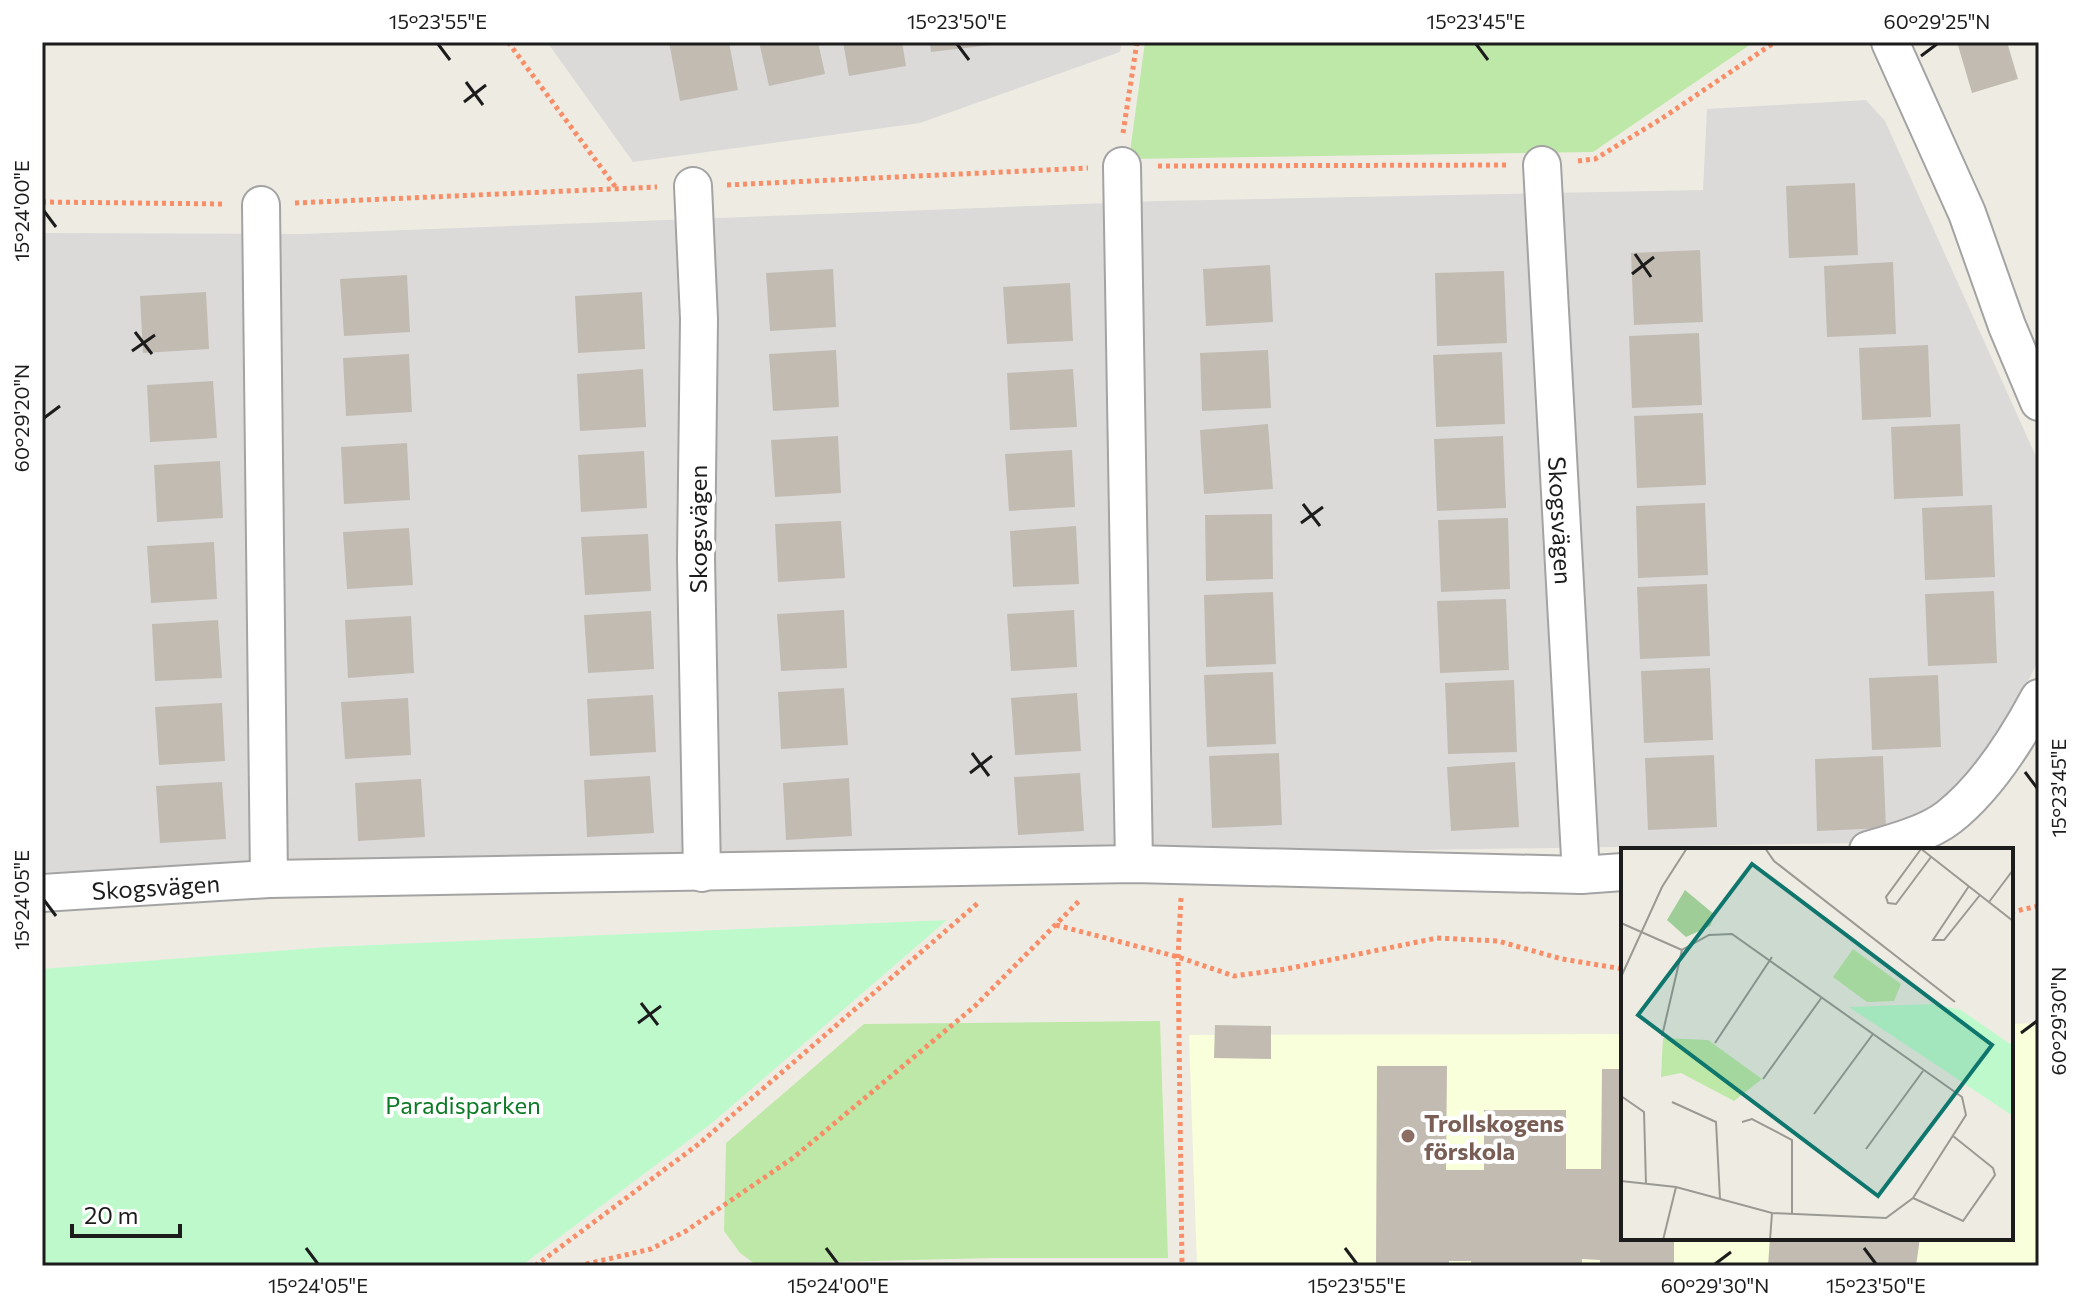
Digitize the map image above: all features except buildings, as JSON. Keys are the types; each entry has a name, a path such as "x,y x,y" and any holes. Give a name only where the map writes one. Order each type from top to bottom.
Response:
{"street":[{"path":"1890,42 1967,213 2007,326 2039,402"},
{"name":"Skogsvägen","path":"1542,165 1581,875"},
{"path":"1122,166 1124,865"},
{"name":"Skogsvägen","path":"693,186 699,319 696,558 702,873"},
{"path":"261,205 269,879"},
{"path":"1875,848 1900,841 1948,818 2019,735 2039,698"},
{"name":"Skogsvägen","path":"42,893 269,879 995,866 1183,865 1581,875 1621,872"}],"path":[{"path":"508,42 617,189"},
{"path":"1122,166 1123,137 1137,42"},
{"path":"42,202 261,205 1122,166 1542,165 1595,159 1661,119 1775,42"},
{"path":"578,1266 651,1249 686,1231 793,1158 975,1006 1055,925 1124,865"},
{"path":"1182,1266 1178,957 1183,865"},
{"path":"535,1266 700,1143 983,899 995,866"},
{"path":"2013,912 2039,906"},
{"path":"1055,925 1178,957 1234,976 1286,969 1437,938 1498,941 1562,959 1621,969"}],"shaded area":[{"path":"547,42 1122,42 1120,52 920,123 633,162"},
{"path":"1866,100 1885,121 2039,463 2039,659 1989,760 1939,812 1862,843 42,872 42,233 302,234 1159,201 1703,190 1707,109"},
{"name":"Trollskogens förskola","path":"2039,1023 2039,1266 1197,1266 1189,1035 1621,1034 1621,1240 2013,1240 2013,1024"}],"green space":[{"path":"1145,42 1754,42 1593,152 1129,159"},
{"name":"Paradisparken","path":"947,920 712,1123 521,1266 42,1266 42,969 328,947"},
{"path":"1160,1021 1168,1258 993,1258 755,1264 740,1253 724,1231 726,1143 864,1024"}],"place":[{"name":"Trollskogens förskola","path":"1408,1136"}]}
